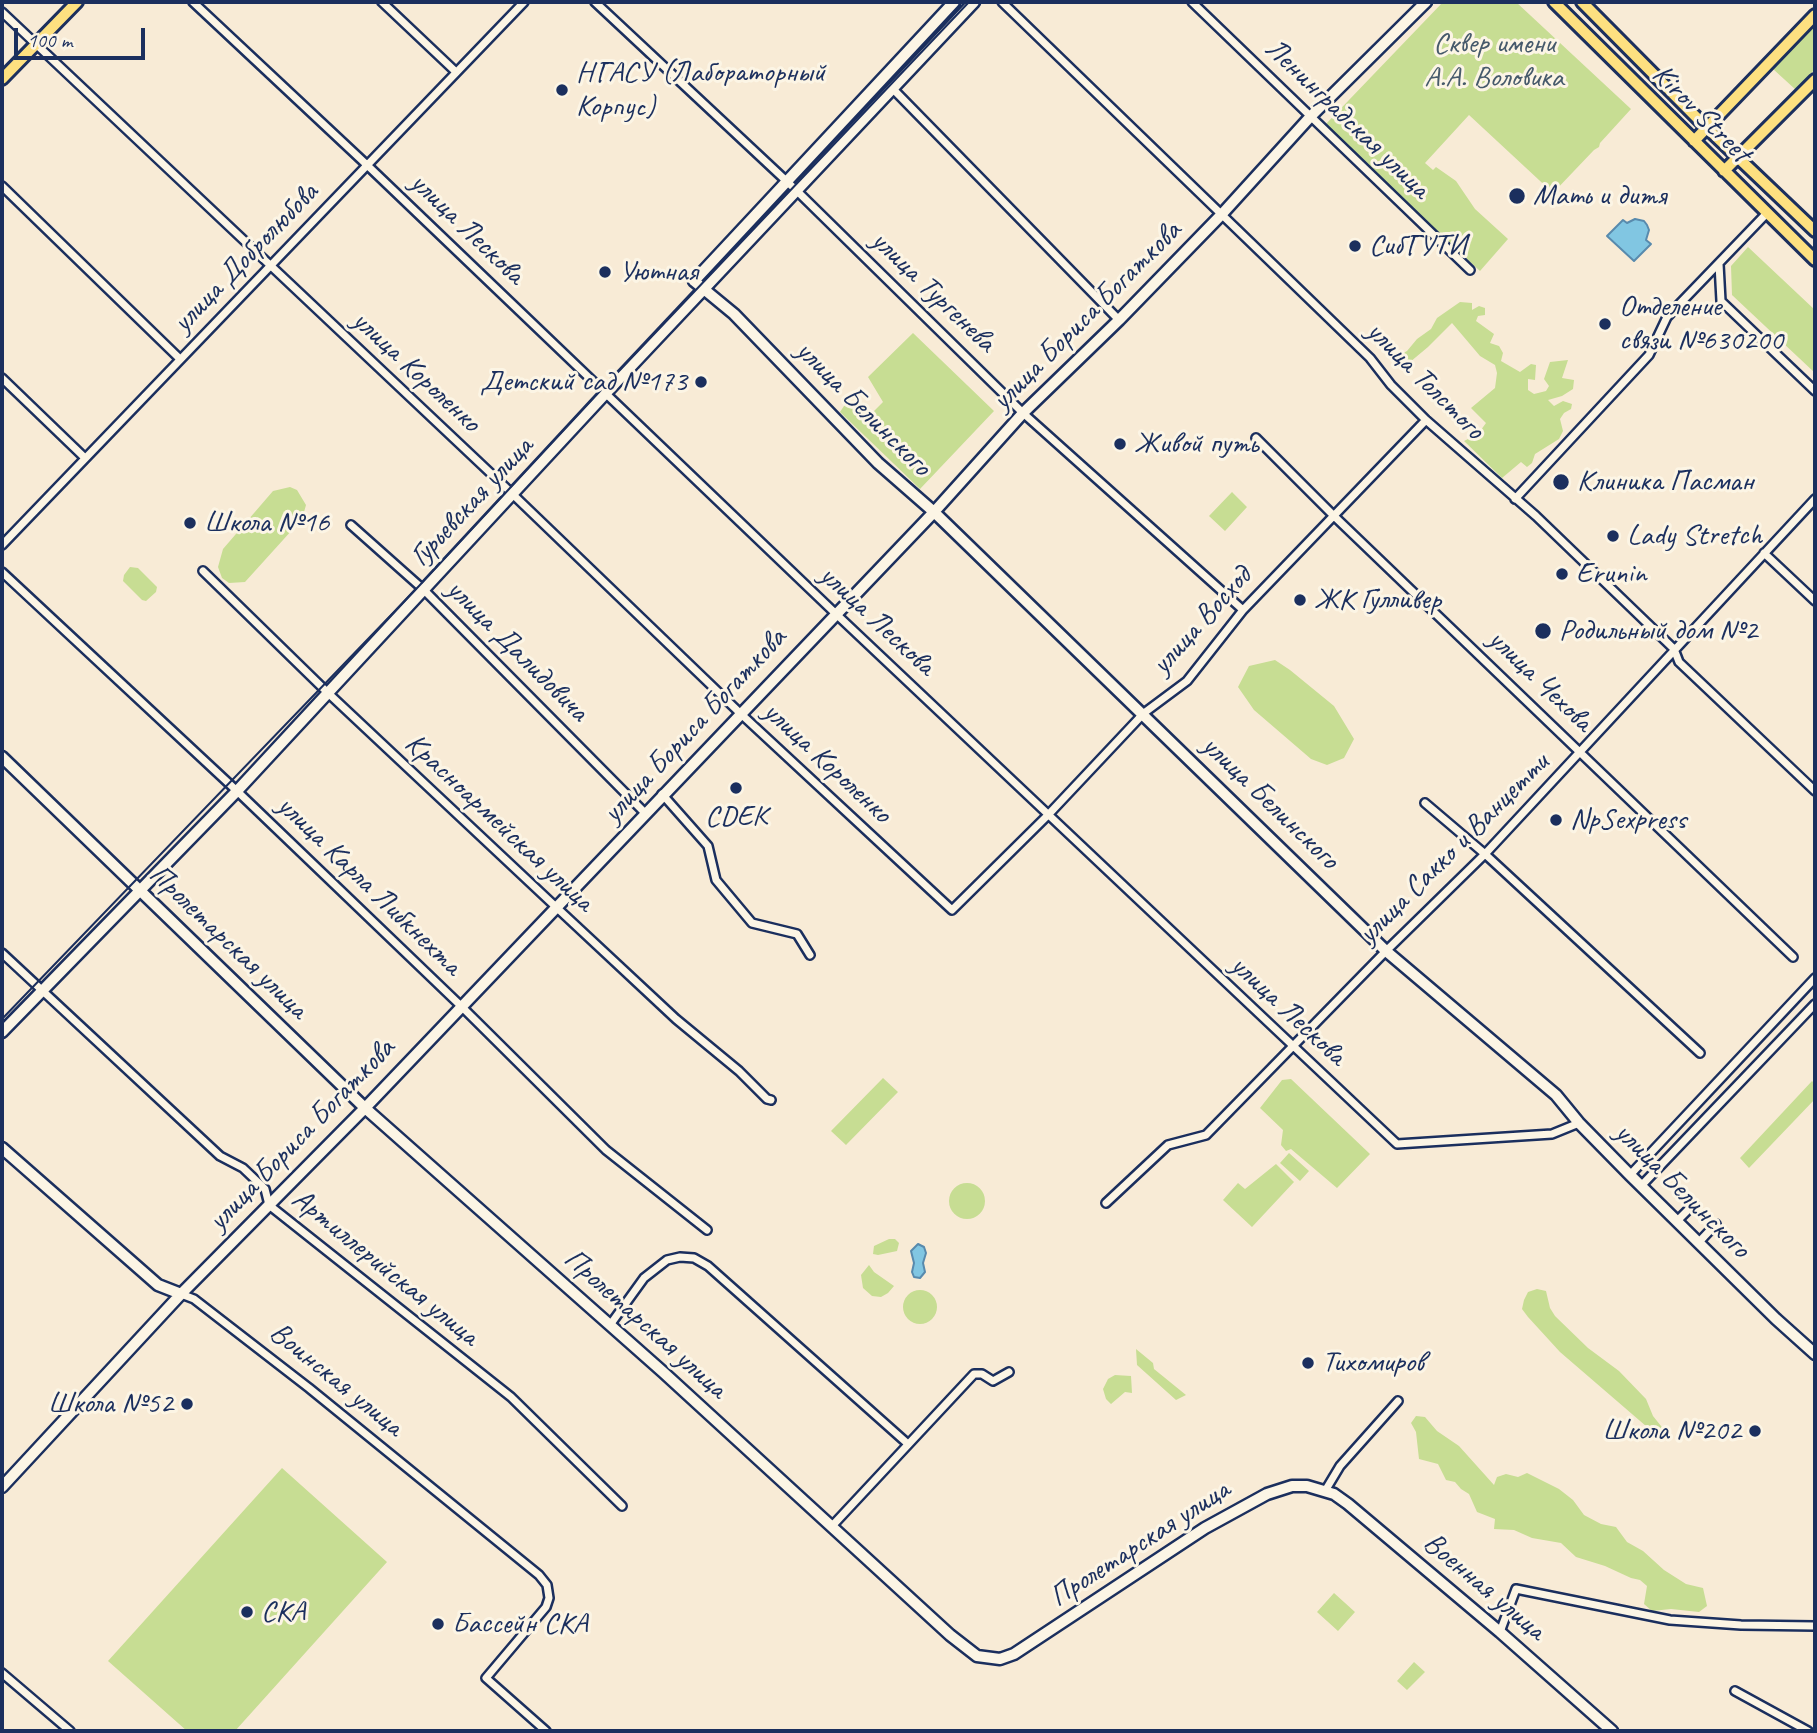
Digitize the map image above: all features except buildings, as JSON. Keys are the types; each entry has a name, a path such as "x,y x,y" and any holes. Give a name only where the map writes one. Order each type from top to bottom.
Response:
{"main road":[{"path":"2,79 77,2"},
{"path":"787,182 954,2"},
{"name":"Гурьевская улица","path":"2,1032 237,791 974,2"},
{"name":"улица Бориса Богаткова","path":"2,1487 181,1294 365,1108 934,512 1023,413 1119,320 1222,214 1311,116 1426,2"},
{"name":"Kirov Street","path":"1554,2 1815,260"},
{"name":"Kirov Street","path":"1582,2 1707,128 1815,231"},
{"path":"1694,141 1815,15"},
{"path":"1724,171 1815,80"},
{"name":"улица Белинского","path":"787,182 694,281 734,314 878,463 934,512 1386,951 1556,1094 1579,1123 1630,1175 1776,1320 1815,1354"},
{"name":"Пролетарская улица","path":"2,757 365,1108 833,1525 950,1635 977,1656 1000,1659 1014,1654 1159,1556 1267,1494 1292,1486 1321,1490"},
{"name":"Воинская улица","path":"2,1148 158,1284 181,1294"},
{"name":"Военная улица","path":"1321,1490 1348,1504 1612,1731"}],"street":[{"name":"улица Лескова","path":"193,2 1397,1144 1552,1134 1579,1123"},
{"path":"382,2 456,72"},
{"name":"улица Добролюбова","path":"2,545 524,2"},
{"name":"улица Тургенева","path":"595,2 796,190 1023,413 1243,610"},
{"name":"улица Толстого","path":"1002,2 1370,358 1391,385 1426,420 1536,516 1674,649 1677,660 1815,791"},
{"name":"Ленинградская улица","path":"1192,2 1470,270"},
{"name":"улица Короленко","path":"2,12 513,494 741,714 952,910"},
{"path":"892,88 1119,320"},
{"path":"2,186 180,359"},
{"path":"1515,499 1649,355 1667,317 1767,213"},
{"path":"1719,264 1721,301 1815,391"},
{"path":"2,378 85,458"},
{"name":"улица Восход","path":"952,910 1048,815 1143,713 1187,681 1243,610 1426,420"},
{"name":"улица Чехова","path":"1256,438 1793,957"},
{"name":"улица Сакко и Ванцетти","path":"1106,1203 1168,1145 1206,1135 1485,854 1815,499"},
{"name":"улица Далидовича","path":"351,524 424,590 646,814"},
{"path":"1764,553 1815,601"},
{"name":"Красноармейская улица","path":"202,571 676,1019 771,1100"},
{"name":"улица Карла Либкнехта","path":"2,572 237,791 606,1150 707,1230"},
{"path":"662,794 708,846 716,880 752,923 797,934 810,955"},
{"path":"1425,803 1485,854 1700,1053"},
{"name":"Артиллерийская улица","path":"2,953 220,1156 243,1168 265,1189 269,1205 511,1397 622,1506"},
{"path":"1630,1175 1815,978"},
{"path":"1641,1186 1815,1004"},
{"path":"1677,1221 1693,1204"},
{"path":"1699,1242 1716,1224"},
{"path":"610,1325 644,1278 667,1260 694,1258 708,1266 908,1444"},
{"name":"Воинская улица","path":"181,1294 194,1299 309,1388 539,1575 547,1585 549,1598 546,1607 486,1678 546,1731"},
{"path":"833,1525 974,1374 982,1374 993,1381 1009,1372"},
{"path":"1321,1490 1398,1401"},
{"path":"1500,1632 1516,1589 1670,1620 1815,1626"},
{"path":"2,1673 70,1731"},
{"path":"1735,1691 1808,1731"}],"green space":[{"name":"Cквер имени А.А. Воловика","path":"1443,2 1516,2 1631,109 1599,147 1553,193 1469,115 1425,163 1456,181 1475,209 1508,239 1480,271 1453,246 1438,237 1431,225 1410,211 1411,206 1325,125"},
{"path":"1815,24 1815,69 1796,90 1773,69"},
{"path":"1748,247 1815,310 1815,373 1732,295 1731,266"},
{"path":"1460,302 1472,303 1472,310 1479,306 1485,308 1485,315 1478,316 1476,321 1494,334 1490,343 1499,346 1503,353 1501,361 1520,372 1531,364 1536,365 1535,380 1528,379 1528,390 1534,394 1546,391 1549,386 1544,379 1550,362 1568,360 1562,378 1574,380 1573,389 1548,400 1554,406 1563,401 1572,404 1571,409 1560,419 1563,431 1559,439 1535,454 1532,463 1527,467 1521,462 1502,478 1464,441 1478,434 1486,423 1471,408 1495,388 1495,365 1480,356 1452,323 1404,367 1397,365 1395,360 1431,329 1437,318"},
{"path":"913,333 994,411 920,489 840,412 846,403 871,414 883,402 868,377"},
{"path":"290,487 297,490 306,505 302,519 245,582 229,583 222,578 218,567 223,549 273,491"},
{"path":"1232,492 1247,507 1225,531 1209,516"},
{"path":"130,567 138,568 157,587 156,592 146,601 123,581"},
{"path":"1275,660 1334,706 1354,739 1344,758 1327,765 1311,759 1254,710 1238,687 1249,666"},
{"path":"883,1078 898,1092 846,1145 831,1131"},
{"path":"1291,1079 1370,1154 1337,1188 1291,1149 1286,1151 1281,1145 1283,1130 1260,1108 1282,1080"},
{"path":"1812,1081 1815,1084 1815,1099 1749,1168 1740,1158"},
{"path":"1289,1153 1309,1171 1300,1181 1280,1163"},
{"path":"1276,1164 1294,1182 1252,1227 1223,1200 1238,1183 1245,1189"},
{"path":"967,1183 980,1188 985,1201 980,1214 967,1219 954,1214 949,1201 954,1188"},
{"path":"895,1239 899,1243 897,1251 873,1254 874,1246"},
{"path":"869,1265 874,1272 894,1286 881,1297 872,1296 863,1288 861,1275"},
{"path":"1537,1289 1546,1291 1555,1316 1588,1348 1619,1371 1646,1399 1653,1416 1665,1431 1661,1439 1560,1352 1528,1317 1522,1309 1524,1300 1528,1292"},
{"path":"920,1290 932,1295 937,1307 932,1319 920,1324 908,1319 903,1307 908,1295"},
{"path":"1136,1349 1153,1363 1154,1369 1186,1395 1176,1400 1137,1365"},
{"path":"1115,1375 1131,1376 1132,1393 1125,1392 1111,1404 1103,1389 1108,1379"},
{"path":"1416,1416 1425,1417 1437,1431 1459,1446 1494,1485 1497,1477 1506,1474 1518,1477 1527,1473 1559,1489 1573,1500 1584,1515 1601,1524 1616,1527 1627,1542 1643,1551 1664,1570 1686,1584 1703,1588 1707,1606 1699,1612 1671,1609 1652,1611 1644,1604 1647,1586 1640,1580 1576,1557 1561,1543 1532,1538 1514,1530 1494,1529 1495,1519 1477,1512 1469,1494 1455,1482 1446,1480 1438,1464 1419,1459 1416,1432 1411,1423"},
{"name":"СКА","path":"282,1468 387,1562 235,1731 187,1731 108,1661"},
{"path":"1334,1593 1355,1612 1338,1631 1317,1612"},
{"path":"1414,1662 1425,1672 1407,1690 1397,1681"}],"water":[{"path":"1635,219 1644,221 1647,225 1649,230 1646,240 1651,244 1634,261 1607,236 1623,220 1627,223"},
{"path":"918,1244 924,1247 926,1253 923,1263 925,1272 920,1278 914,1277 912,1272 914,1263 911,1251"}],"tram line":[{"path":"2,1019 419,586 969,2"}],"place":[{"name":"НГАСУ (Лабораторный Корпус)","path":"562,90"},
{"name":"Мать и дитя","path":"1517,196"},
{"name":"СибГУТИ","path":"1355,246"},
{"name":"Уютная","path":"605,272"},
{"name":"Отделение связи №630200","path":"1605,324"},
{"name":"Детский сад №173","path":"701,382"},
{"name":"Живой путь","path":"1120,444"},
{"name":"Клиника Пасман","path":"1561,482"},
{"name":"Школа №16","path":"190,523"},
{"name":"Lady Stretch","path":"1613,536"},
{"name":"Erunin","path":"1562,574"},
{"name":"ЖК Гулливер","path":"1300,600"},
{"name":"Родильный дом №2","path":"1543,631"},
{"name":"CDEK","path":"736,788"},
{"name":"NpSexpress","path":"1556,820"},
{"name":"Тихомиров","path":"1308,1363"},
{"name":"Школа №52","path":"187,1404"},
{"name":"Школа №202","path":"1755,1431"},
{"name":"СКА","path":"247,1612"},
{"name":"Бассейн СКА","path":"438,1624"}]}
